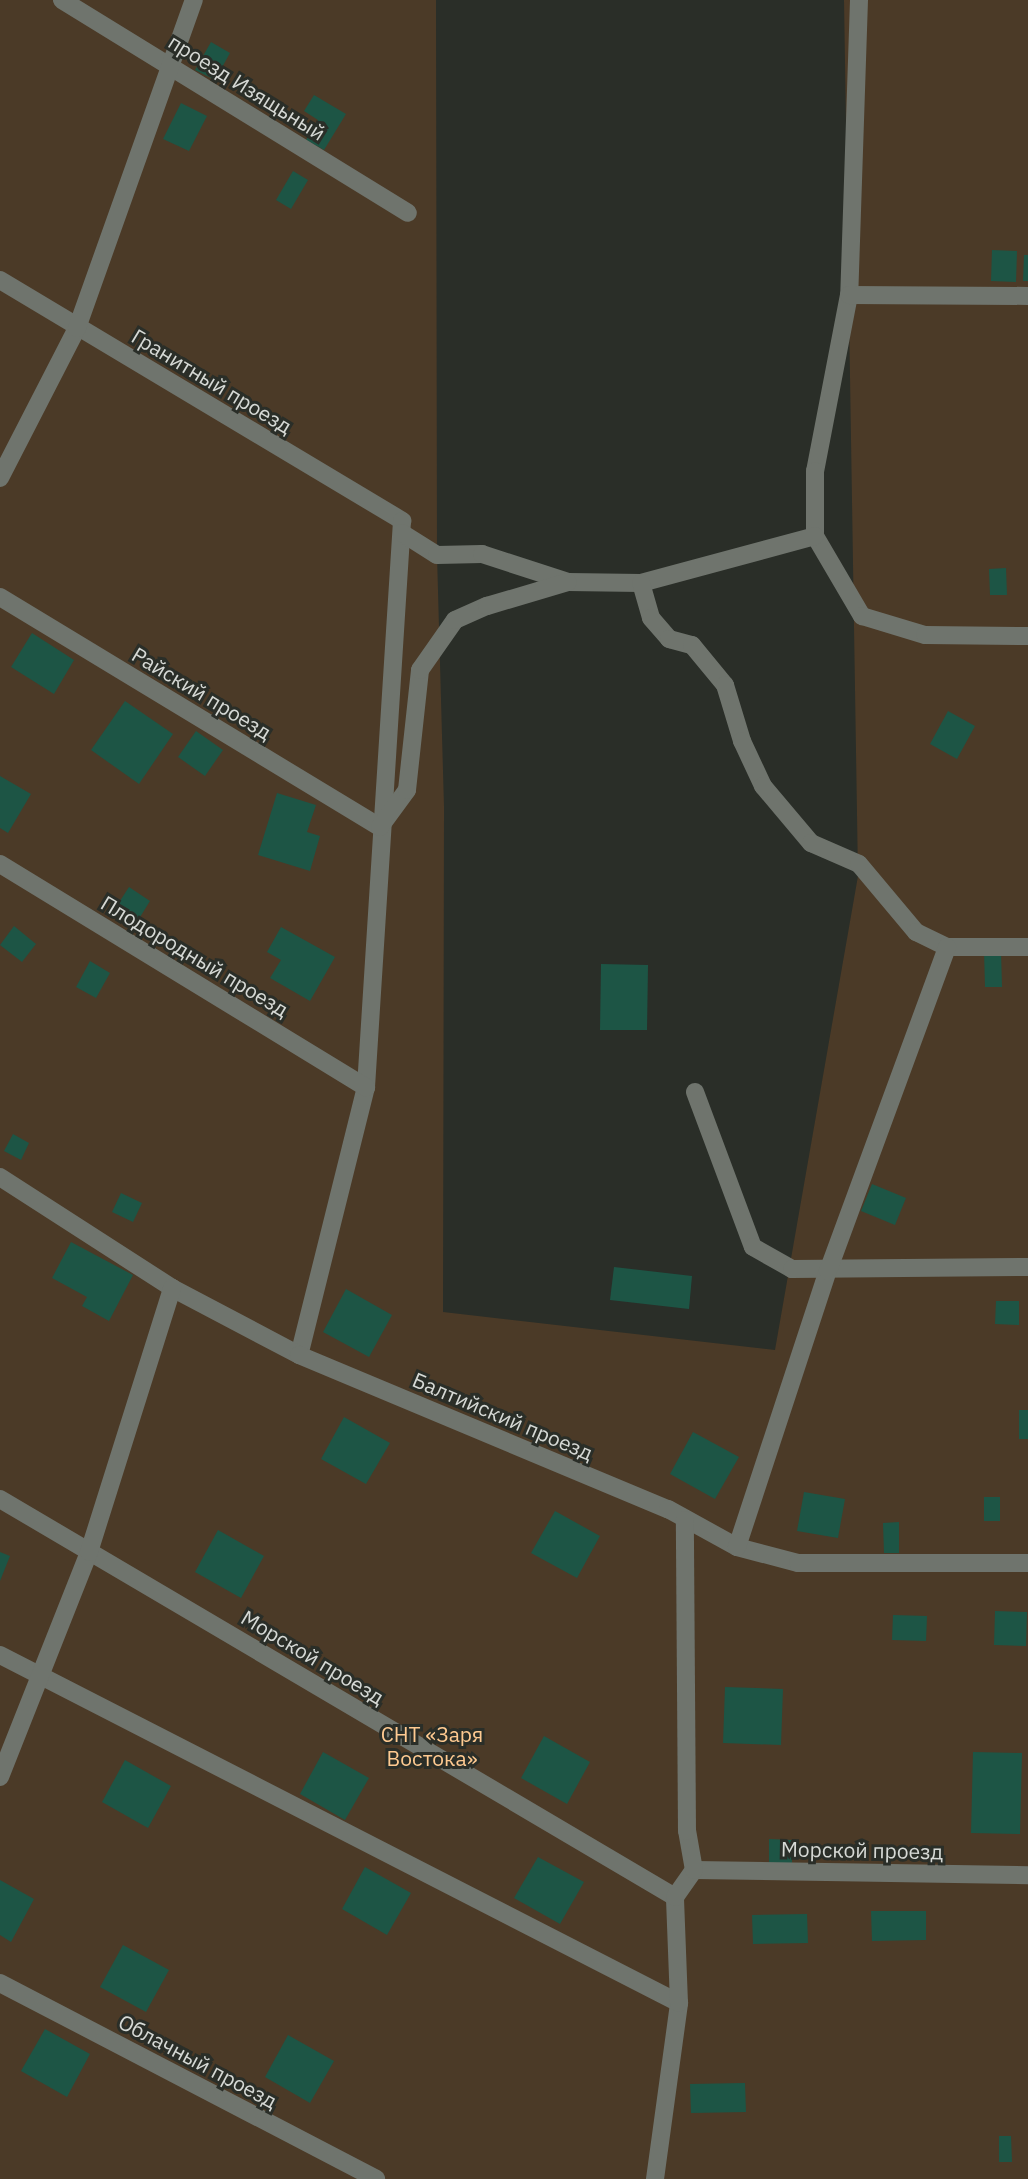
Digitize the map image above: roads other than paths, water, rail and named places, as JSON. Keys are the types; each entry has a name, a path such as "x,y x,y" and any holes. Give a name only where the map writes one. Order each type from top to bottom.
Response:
{"lane":[{"name":"проезд Изящьный","path":"62,0 408,214"},
{"path":"0,478 77,328 194,0"},
{"path":"859,0 849,295 815,471 815,536 862,616 925,635 1028,636"},
{"name":"Гранитный проезд","path":"0,280 402,527 437,555 482,554 568,582"},
{"path":"849,295 1028,296"},
{"path":"299,1355 366,1087 380,827 402,527"},
{"path":"380,827 407,790 420,670 456,620 568,582 641,583 815,536"},
{"path":"641,583 651,618 669,639 692,645 725,685 742,741 764,786 811,843 859,864 916,932 947,947 1028,947"},
{"name":"Райский проезд","path":"0,597 380,827"},
{"name":"Плодородный проезд","path":"0,864 366,1087"},
{"path":"737,1547 828,1271 947,947"},
{"path":"695,1092 752,1247 792,1269 828,1271 1028,1267"},
{"name":"Балтийский проезд","path":"0,1177 172,1288 299,1355 668,1508 737,1547 797,1563 1028,1563"},
{"path":"0,1777 89,1552 172,1288"},
{"name":"Морской проезд","path":"0,1499 675,1897"},
{"path":"655,2179 679,2003 675,1897 694,1870 687,1831 685,1520"},
{"path":"0,1655 679,2003"},
{"name":"Морской проезд","path":"694,1870 1028,1875"},
{"name":"Облачный проезд","path":"0,1983 376,2179"}],"park label":[{"name":"СНТ «Заря Востока»","path":"432,1746"}]}
